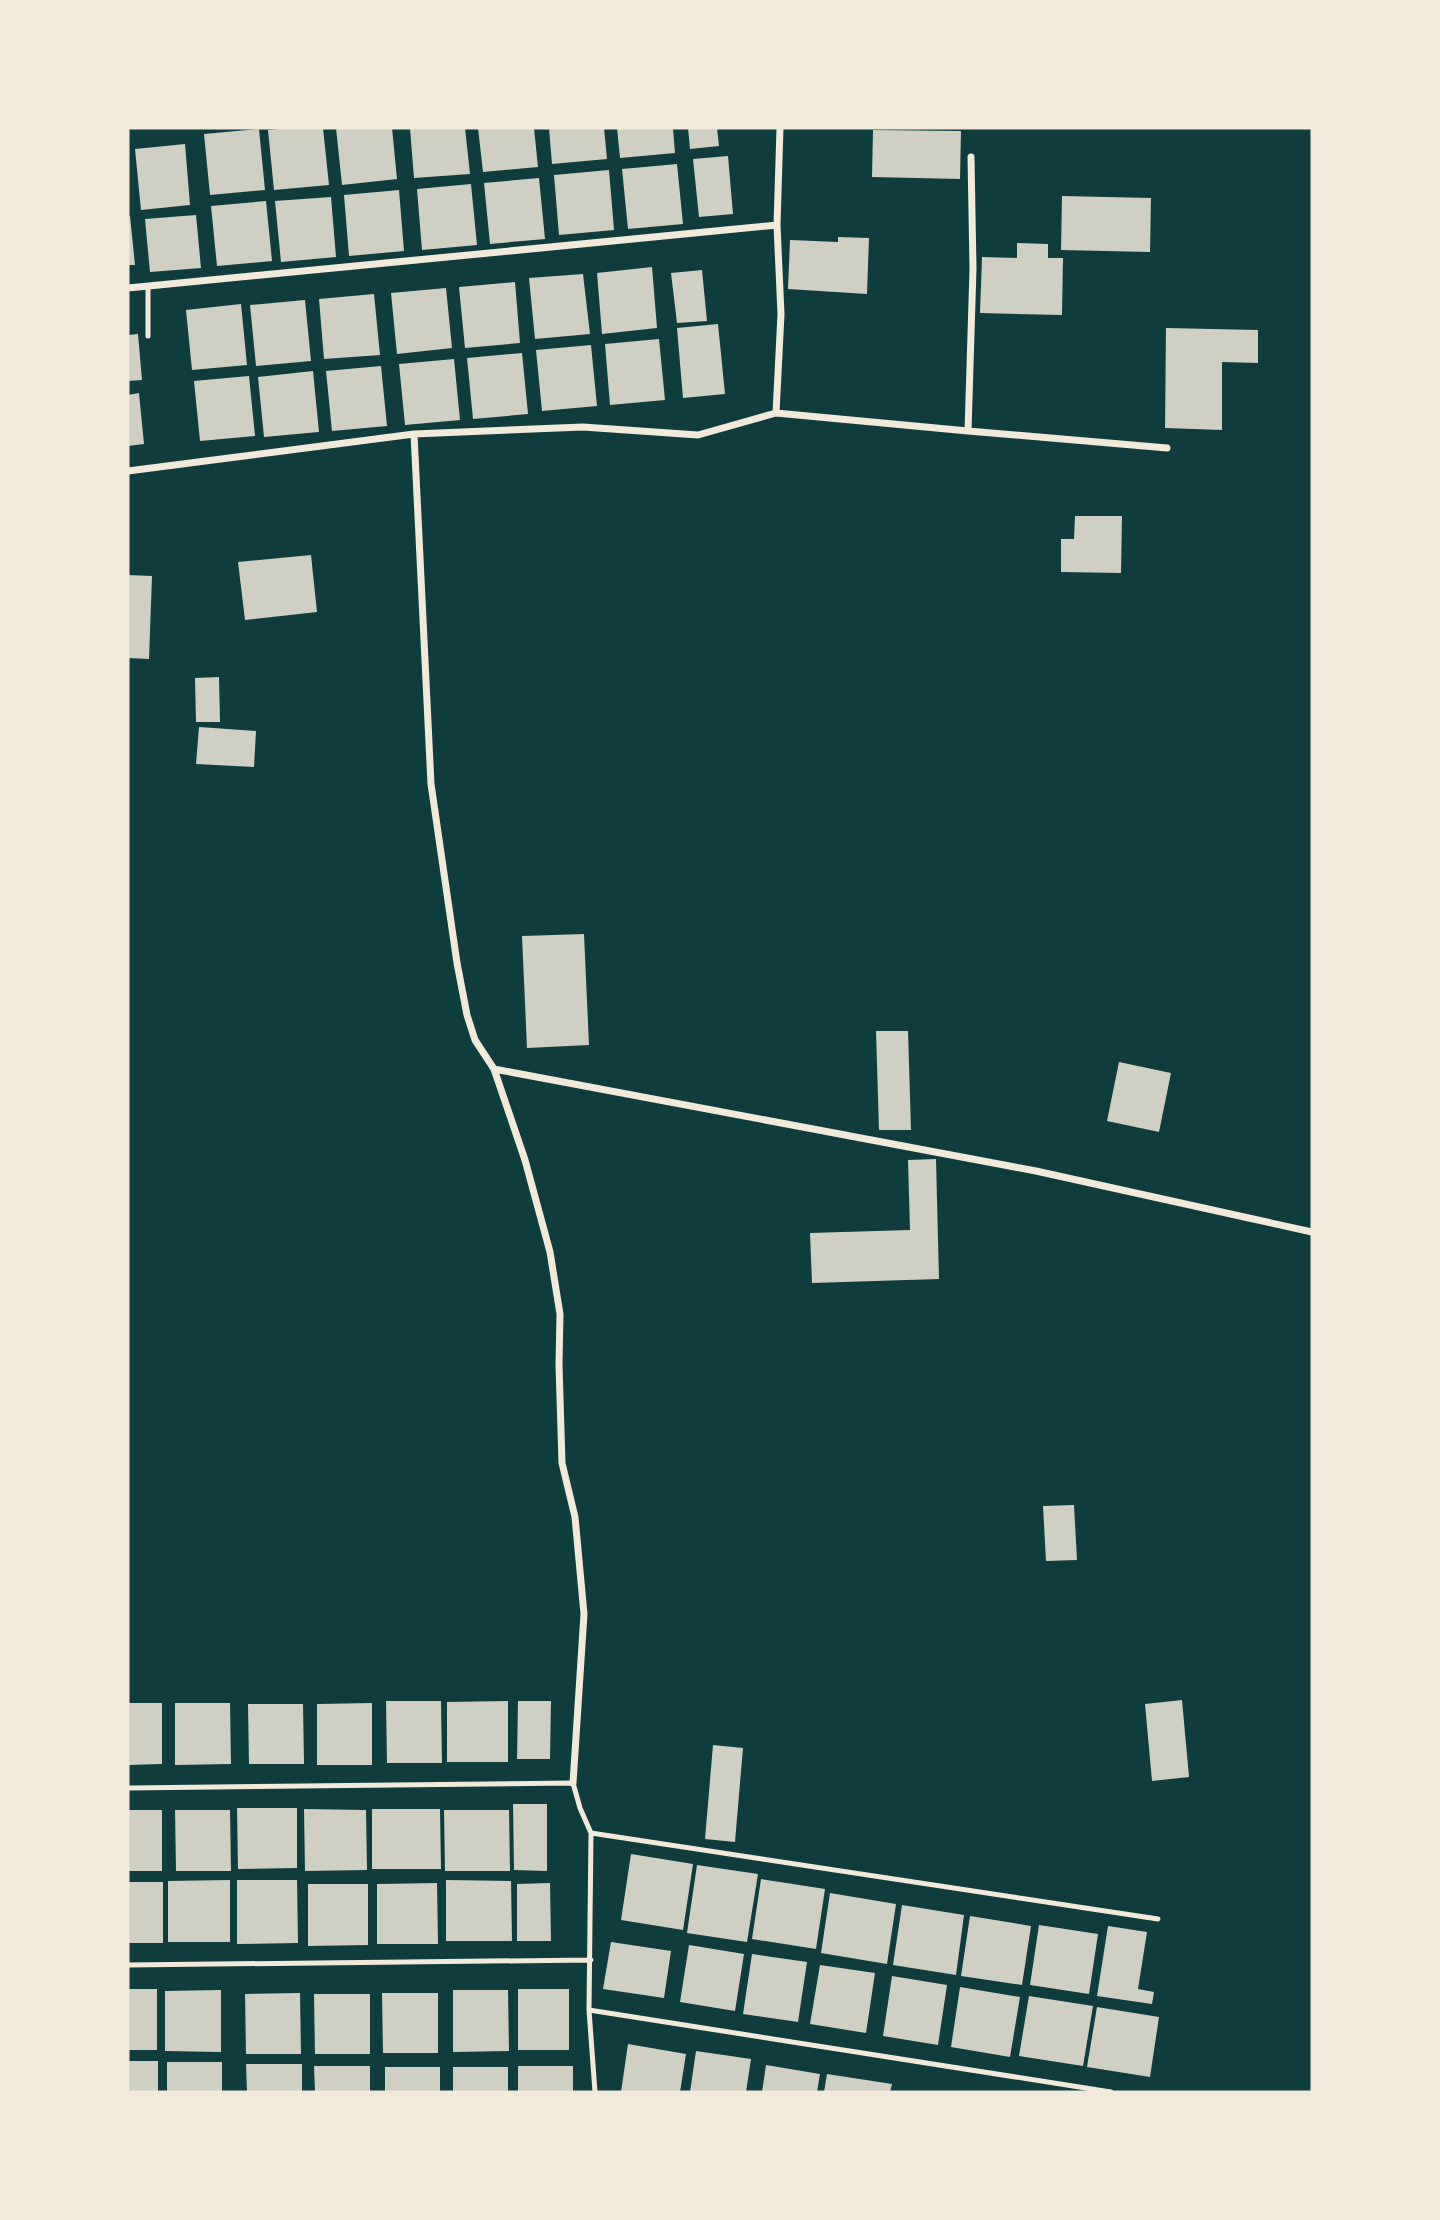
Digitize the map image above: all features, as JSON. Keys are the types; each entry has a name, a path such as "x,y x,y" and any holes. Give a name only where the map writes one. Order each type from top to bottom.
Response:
{"street":[{"path":"776,413 781,314 777,225 780,128"},
{"path":"968,431 973,269 971,157"},
{"path":"128,288 777,225"},
{"path":"128,471 414,434 583,427 698,435 776,413 1167,448"},
{"path":"414,434 432,784 457,963 475,1040 494,1069 525,1160 550,1252 560,1314 562,1463 576,1517 584,1614 573,1783"},
{"path":"494,1069 1036,1171 1312,1232"}],"lane":[{"path":"148,286 148,336"},
{"path":"128,1788 573,1783 591,1833 589,2010 594,2092"},
{"path":"591,1833 1158,1919"},
{"path":"128,1965 591,1960"},
{"path":"589,2010 1111,2092"}],"building":[{"path":"323,128 329,185 274,190 268,130"},
{"path":"336,128 392,128 397,179 342,185"},
{"path":"410,128 465,128 470,174 414,178"},
{"path":"478,128 534,128 538,167 483,172"},
{"path":"549,128 604,128 607,159 552,164"},
{"path":"617,128 673,128 675,153 620,158"},
{"path":"688,128 717,128 719,146 690,149"},
{"path":"259,129 265,190 210,195 204,134"},
{"path":"873,130 961,131 960,179 872,177"},
{"path":"185,144 190,205 141,210 135,149"},
{"path":"728,156 733,214 699,217 693,159"},
{"path":"677,164 683,224 628,229 622,169"},
{"path":"609,170 614,230 559,235 554,175"},
{"path":"539,178 545,239 490,244 484,183"},
{"path":"471,184 477,245 422,250 417,189"},
{"path":"399,190 404,251 349,256 344,195"},
{"path":"1062,196 1151,198 1150,252 1061,250"},
{"path":"331,197 336,257 281,262 275,201"},
{"path":"266,201 272,261 217,266 211,206"},
{"path":"196,215 201,268 150,272 145,219"},
{"path":"130,216 135,265 128,265"},
{"path":"838,237 869,238 867,294 788,289 790,240 838,242"},
{"path":"1017,243 1048,244 1048,258 1063,258 1062,315 980,313 982,257 1017,258"},
{"path":"652,267 657,328 602,334 597,273"},
{"path":"702,270 707,321 677,323 671,273"},
{"path":"583,274 590,334 535,339 529,278"},
{"path":"515,282 520,343 465,348 459,287"},
{"path":"446,288 452,348 397,354 391,293"},
{"path":"374,294 380,355 324,359 319,299"},
{"path":"305,300 311,361 256,366 250,305"},
{"path":"241,304 247,365 192,370 186,310"},
{"path":"718,324 725,394 683,398 677,328"},
{"path":"1166,328 1258,330 1258,363 1222,362 1222,430 1165,428"},
{"path":"138,334 142,380 128,381 128,335"},
{"path":"659,339 665,400 610,405 605,344"},
{"path":"591,345 597,406 542,411 536,350"},
{"path":"522,353 528,414 473,419 467,358"},
{"path":"454,359 460,420 405,425 399,364"},
{"path":"381,366 387,426 332,431 326,371"},
{"path":"313,371 319,432 264,437 258,377"},
{"path":"249,376 255,436 200,441 194,381"},
{"path":"139,393 144,444 128,446 128,395"},
{"path":"1075,516 1122,516 1121,573 1061,572 1061,539 1074,539"},
{"path":"311,555 317,612 245,620 238,562"},
{"path":"128,575 152,576 149,659 128,658"},
{"path":"219,677 220,722 196,722 195,678"},
{"path":"199,727 256,731 254,767 196,764"},
{"path":"584,934 589,1045 527,1048 522,936"},
{"path":"876,1031 908,1031 911,1130 879,1130"},
{"path":"1119,1062 1171,1073 1159,1132 1107,1121"},
{"path":"936,1159 939,1279 812,1283 810,1233 910,1230 908,1160"},
{"path":"1074,1505 1077,1560 1046,1561 1043,1506"},
{"path":"1182,1700 1189,1777 1152,1781 1145,1704"},
{"path":"386,1701 441,1701 442,1763 387,1763"},
{"path":"508,1701 508,1762 447,1762 447,1702"},
{"path":"518,1701 551,1701 550,1759 517,1759"},
{"path":"128,1703 162,1703 162,1764 128,1765"},
{"path":"175,1703 230,1703 231,1764 175,1765"},
{"path":"372,1703 372,1765 317,1765 317,1704"},
{"path":"248,1704 303,1704 304,1764 249,1764"},
{"path":"713,1745 743,1748 735,1842 705,1839"},
{"path":"513,1804 547,1804 547,1871 514,1870"},
{"path":"237,1808 297,1808 297,1868 238,1869"},
{"path":"304,1809 366,1810 367,1870 305,1871"},
{"path":"372,1809 440,1809 441,1869 372,1869"},
{"path":"128,1810 162,1810 162,1871 128,1871"},
{"path":"175,1810 230,1810 231,1871 176,1871"},
{"path":"444,1810 509,1810 510,1871 445,1871"},
{"path":"631,1854 693,1864 683,1930 621,1920"},
{"path":"697,1865 758,1874 747,1942 687,1933"},
{"path":"761,1879 825,1889 816,1949 752,1939"},
{"path":"230,1880 230,1942 168,1942 168,1881"},
{"path":"237,1880 297,1880 298,1943 237,1944"},
{"path":"446,1880 511,1881 512,1941 446,1941"},
{"path":"128,1882 163,1882 163,1943 128,1943"},
{"path":"437,1883 438,1944 377,1944 377,1884"},
{"path":"550,1883 551,1941 517,1941 517,1884"},
{"path":"308,1884 368,1884 368,1945 308,1946"},
{"path":"830,1893 896,1904 887,1964 821,1953"},
{"path":"902,1905 964,1915 956,1975 893,1965"},
{"path":"970,1916 1031,1926 1022,1985 961,1976"},
{"path":"1039,1925 1098,1934 1089,1994 1030,1985"},
{"path":"1108,1926 1147,1932 1138,1989 1154,1992 1152,2004 1097,1996"},
{"path":"611,1942 671,1951 664,1998 603,1989"},
{"path":"689,1945 744,1954 735,2011 680,2002"},
{"path":"752,1954 807,1962 798,2022 743,2014"},
{"path":"820,1965 875,1973 866,2033 810,2024"},
{"path":"892,1976 947,1985 938,2045 883,2036"},
{"path":"960,1987 1020,1997 1010,2057 951,2047"},
{"path":"128,1989 157,1989 157,2050 128,2050"},
{"path":"518,1989 569,1989 569,2050 518,2050"},
{"path":"221,1990 221,2052 165,2051 165,1991"},
{"path":"453,1990 508,1990 509,2051 453,2052"},
{"path":"300,1993 301,2054 246,2054 245,1994"},
{"path":"382,1993 438,1993 438,2053 383,2053"},
{"path":"314,1994 370,1994 370,2054 315,2054"},
{"path":"1029,1996 1093,2006 1083,2066 1019,2056"},
{"path":"1097,2007 1159,2017 1150,2077 1087,2067"},
{"path":"628,2044 686,2054 680,2092 621,2092"},
{"path":"696,2051 751,2059 746,2092 690,2092"},
{"path":"128,2061 158,2061 158,2092 128,2092"},
{"path":"167,2062 222,2062 222,2092 167,2092"},
{"path":"246,2064 302,2064 302,2092 247,2092"},
{"path":"766,2065 820,2074 817,2092 762,2092"},
{"path":"314,2066 370,2066 370,2092 315,2092"},
{"path":"518,2066 573,2066 573,2092 518,2092"},
{"path":"385,2067 440,2067 440,2092 385,2092"},
{"path":"453,2067 508,2067 508,2092 453,2092"},
{"path":"827,2074 892,2084 890,2092 824,2092"}]}
